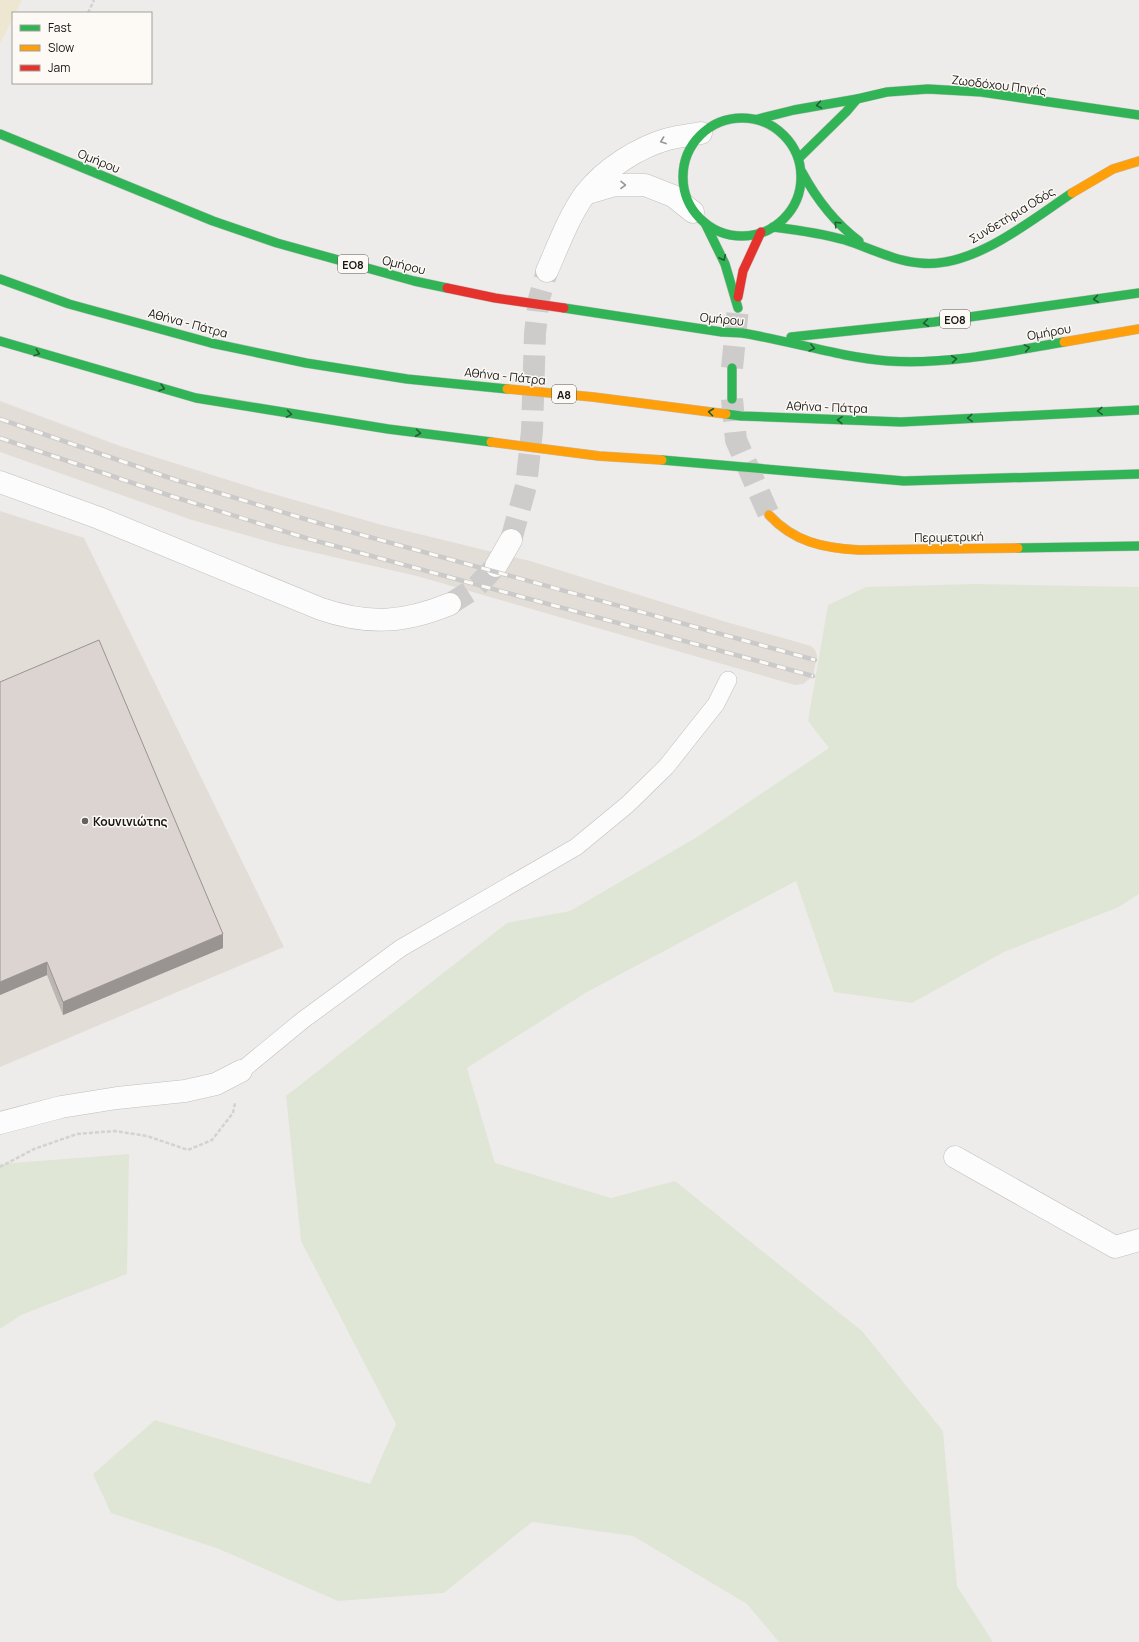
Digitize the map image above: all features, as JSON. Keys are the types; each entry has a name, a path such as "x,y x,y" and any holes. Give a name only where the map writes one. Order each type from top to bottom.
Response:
{"main road":[{"name":"Ζωοδόχου Πηγής","path":"758,119 794,110 887,92 936,90 981,92 1139,116"},
{"path":"799,158 846,112 857,99"},
{"path":"699,218 712,228 730,235 749,235 773,227 784,218 792,207 799,192 802,172 799,158 789,141 775,128 758,119 738,117 718,122 701,133 690,147 683,165 682,183 687,200 724,259 733,283 738,308 738,286 744,266 761,232"},
{"name":"Ομήρου","path":"0,134 213,221 292,247 414,281 495,298 722,332 774,338 837,354 870,359 909,362 989,355 1139,329"},
{"name":"Συνδετήρια Οδός","path":"773,227 818,234 843,240 898,259 920,264 946,262 967,255 998,240 1103,173 1126,163 1139,161"},
{"name":"Συνδετήρια Οδός","path":"802,172 824,210 844,231 868,248"},
{"name":"Αθήνα - Πάτρα","path":"0,279 69,304 211,343 306,363 407,379 593,397 742,416 901,422 1139,410"},
{"name":"Ομήρου","path":"774,338 810,336 934,322 1138,293"},
{"path":"0,341 196,398 373,427 599,456 740,466 904,481 1065,478 1139,474"},
{"path":"732,368 732,399"},
{"name":"Περιμετρική","path":"769,515 777,526 799,538 835,549 859,550 1139,546"}],"street":[{"path":"548,271 567,226 585,194 609,170 637,152 668,139 701,133"},
{"path":"585,194 615,185 645,186 674,196 699,218"},
{"path":"0,482 99,518 321,609 344,616 366,620 389,620 414,616 450,604"},
{"path":"496,566 511,540"},
{"path":"0,1123 61,1107 117,1098 185,1091 216,1084 241,1071"},
{"path":"955,1157 1115,1247 1139,1240"}],"lane":[{"path":"241,1071 303,1020 401,948 576,846 627,805 666,767 716,704 728,680"}],"path":[{"path":"88,12 94,0"},
{"path":"0,1167 34,1148 77,1134 85,1133 115,1131 147,1136 188,1150 212,1140 233,1113 241,1071"}],"shaded area":[{"path":"0,401 120,446 263,491 382,525 530,561 723,621 811,646 815,650 817,656 813,676 803,684 795,685 417,576 281,545 192,520 0,452"},
{"path":"0,511 84,538 284,947 0,1067"}],"green space":[{"path":"973,584 1139,587 1139,894 1119,907 1004,952 912,1003 834,992 796,881 587,992 467,1068 495,1163 611,1198 675,1181 862,1331 943,1431 957,1586 993,1642 779,1642 747,1604 633,1536 532,1522 444,1593 338,1601 219,1549 111,1513 93,1474 155,1420 370,1484 396,1424 301,1241 286,1096 507,923 570,911 697,837 829,748 808,721 828,605 866,587"},
{"path":"129,1154 127,1274 21,1315 0,1329 0,1164"}],"sand":[{"path":"0,0 22,0 16,12 12,12 12,20 0,44"}],"building":[{"name":"Κουνινιώτης","path":"99,640 223,934 63,1002 47,962 0,982 0,682"}],"tunnel":[{"path":"511,540 526,486 532,431 535,333 539,299 547,271"},
{"path":"732,368 738,308"},
{"path":"732,399 736,440 769,515"},
{"path":"450,604 475,588 496,566"}],"railway":[{"path":"0,419 176,480 315,522 815,660"},
{"path":"0,438 171,496 309,539 813,676"}],"traffic: fast":[{"path":"758,119 794,110 887,92 928,89 981,92 1139,115"},
{"path":"799,158 846,112 857,99"},
{"path":"742,118 765,122 784,135 797,154 801,177 797,200 784,219 765,232 742,236 719,232 700,219 687,200 683,177 687,154 700,135 719,122 742,118"},
{"path":"0,134 213,221 277,243 414,281 447,288"},
{"path":"802,172 827,210 850,234 859,241"},
{"path":"773,227 809,232 845,240 891,257 910,262 940,263 981,251 1020,229 1072,193"},
{"path":"705,223 725,264 738,308"},
{"path":"0,279 69,304 211,343 306,363 407,379 507,389"},
{"path":"791,337 934,322 1139,293"},
{"path":"564,308 722,332"},
{"path":"722,332 742,333"},
{"path":"742,333 851,356 888,361 910,362 976,357 1064,342"},
{"path":"0,341 196,398 388,429 491,442"},
{"path":"732,368 732,399"},
{"path":"726,414 741,416 901,422 1139,410"},
{"path":"662,460 904,481 1139,474"},
{"path":"1018,548 1139,546"}],"traffic: slow":[{"path":"1072,193 1113,169 1139,161"},
{"path":"1064,342 1139,329"},
{"path":"507,389 593,397 726,414"},
{"path":"491,442 599,456 662,460"},
{"path":"769,515 789,532 810,542 846,549 1018,548"}],"traffic: jam":[{"path":"738,297 743,271 761,232"},
{"path":"447,288 495,298 564,308"}],"place":[{"name":"Κουνινιώτης","path":"85,821"}]}
